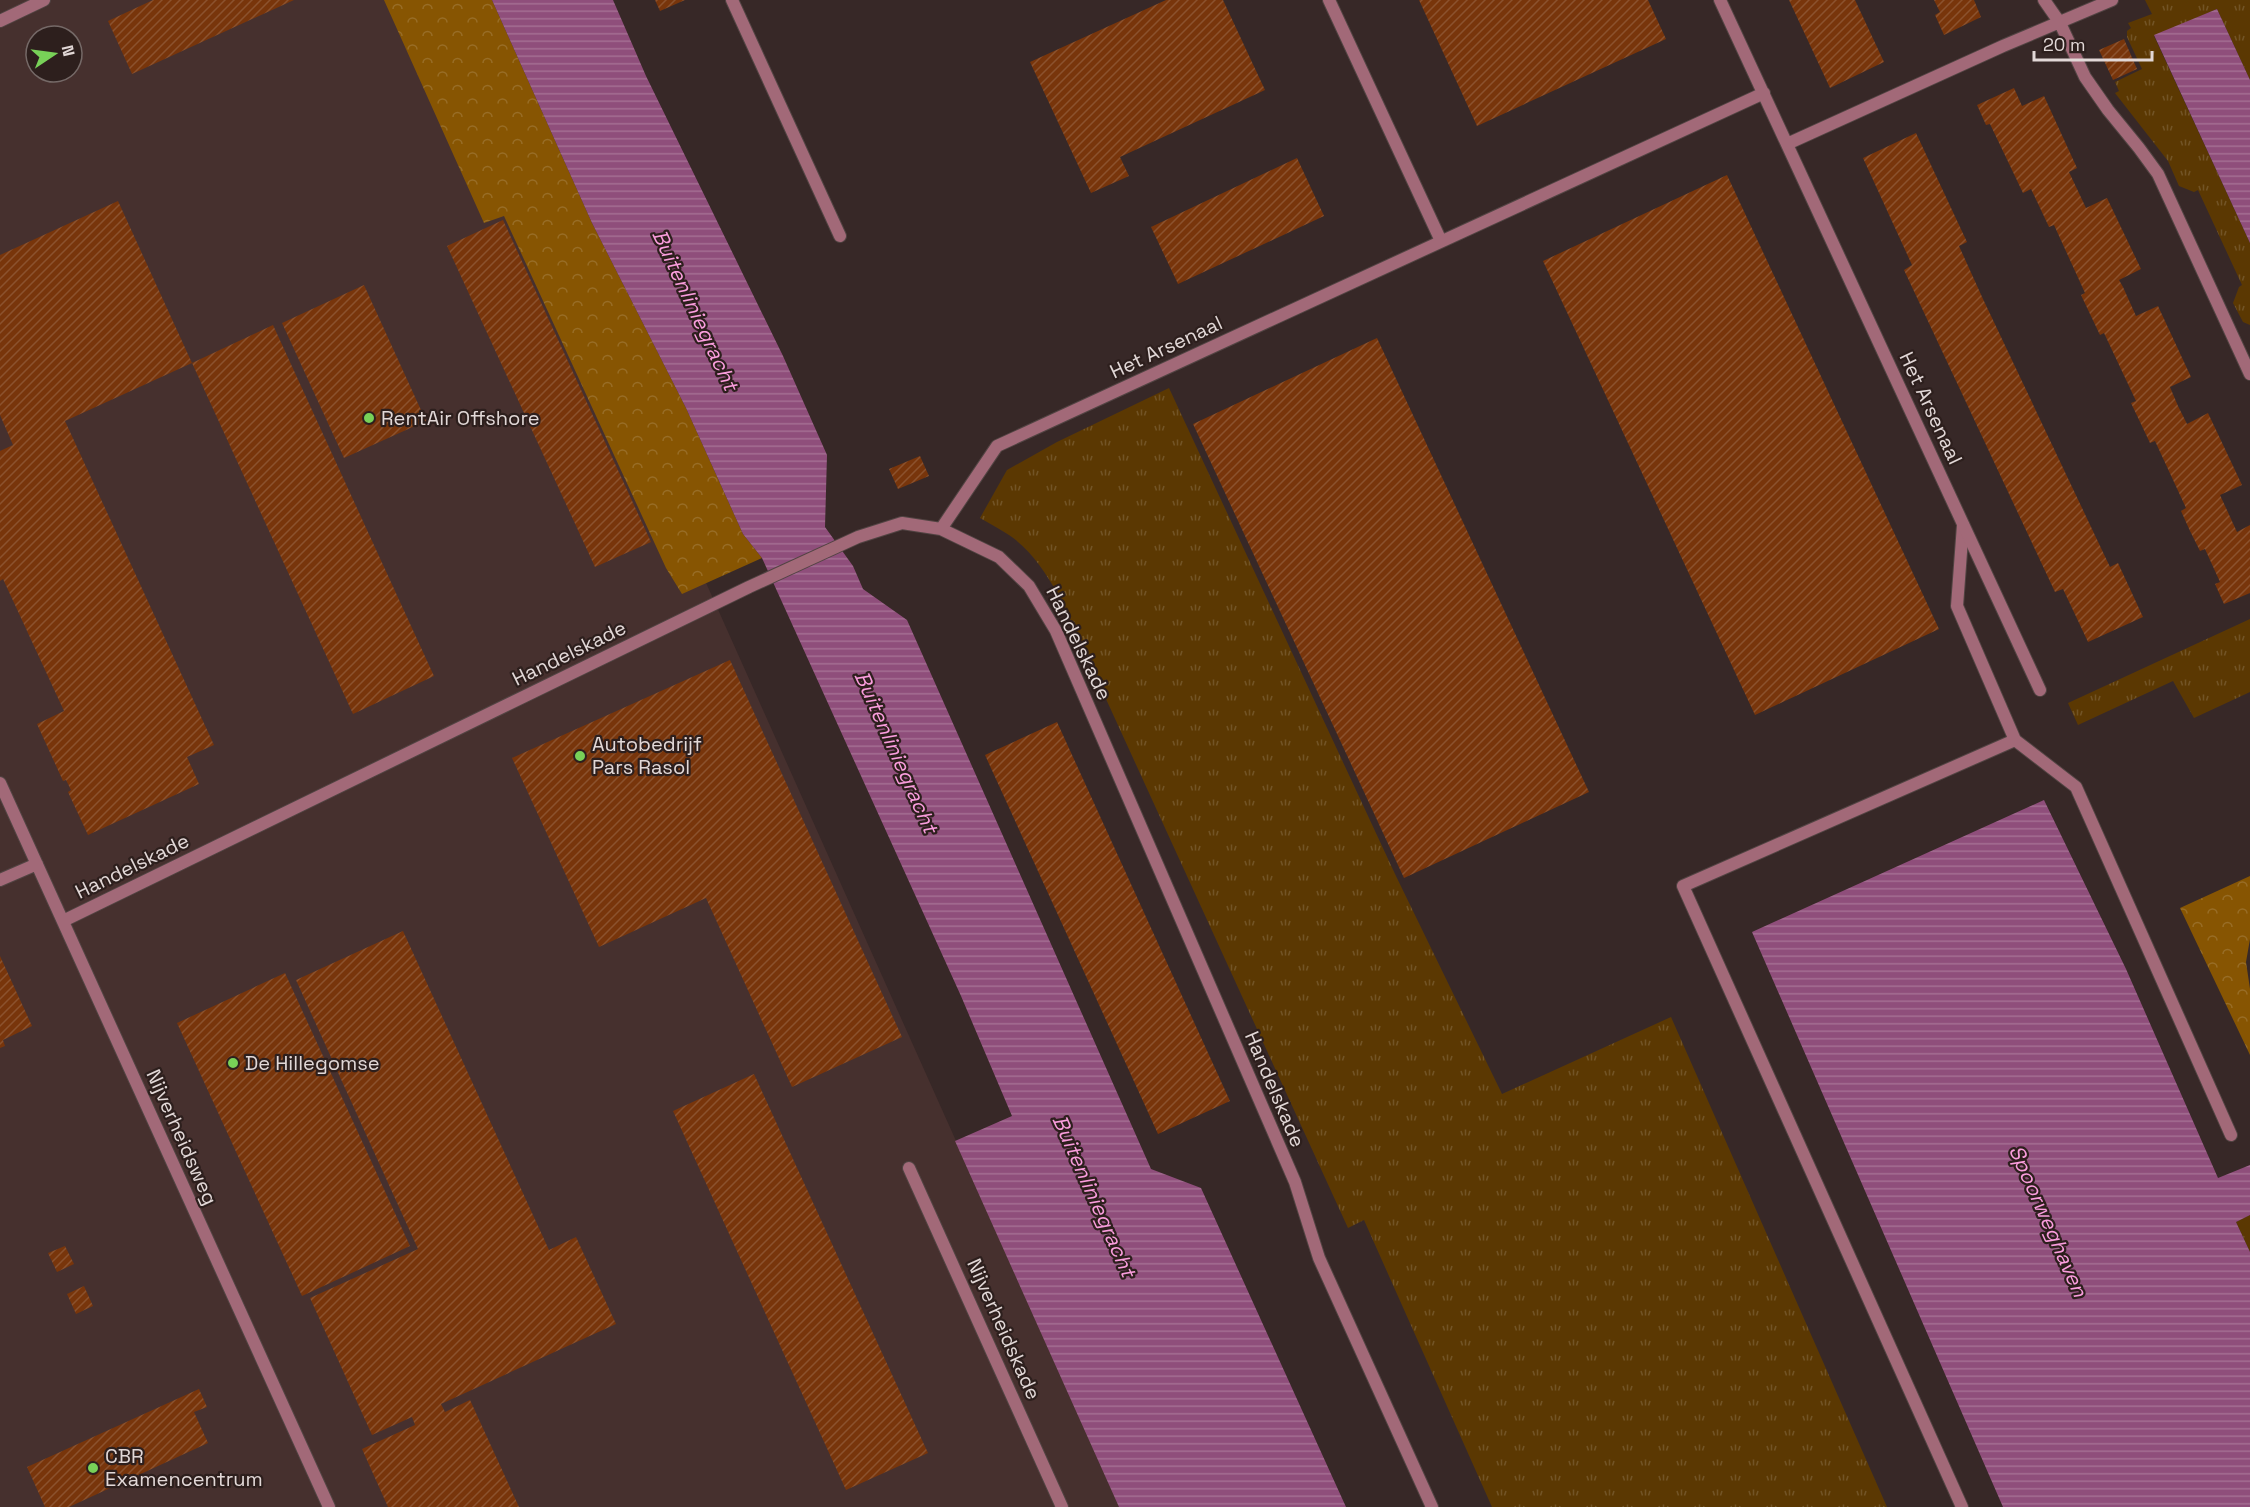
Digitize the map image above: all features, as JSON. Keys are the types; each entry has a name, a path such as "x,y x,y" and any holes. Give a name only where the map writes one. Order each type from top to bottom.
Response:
{"street":[{"path":"0,21 44,0"},
{"path":"732,0 840,236"},
{"path":"1329,0 1441,241"},
{"name":"Het Arsenaal","path":"1720,0 2040,690"},
{"path":"2044,0 2060,23 2085,77 2158,174 2250,374"},
{"path":"1787,144 2003,46 2112,0"},
{"name":"Het Arsenaal","path":"941,529 998,446 1764,93"},
{"name":"Handelskade","path":"63,921 749,587 858,537 902,523 941,529 999,557 1029,586 1056,631 1294,1182 1319,1258 1432,1507"},
{"path":"1964,525 1957,606 2015,740 2076,787 2231,1135"},
{"path":"1962,1507 1683,886 2015,740"},
{"name":"Nijverheidsweg","path":"0,783 329,1507"},
{"path":"0,880 37,864"},
{"name":"Nijverheidskade","path":"909,1168 1062,1507"}],"shaded area":[{"path":"0,0 445,0 1120,1507 0,1507"}],"green space":[{"path":"384,0 492,0 592,223 686,408 743,534 762,558 682,594 666,568 504,216 484,223"},
{"path":"2145,0 2250,0 2250,80 2217,9 2154,36 2250,243 2250,325 2243,322 2233,303 2242,285 2198,190 2194,192 2179,186 2168,161 2115,93 2119,91 2115,82 2142,69 2127,37 2127,31 2131,28 2128,23 2152,14"},
{"path":"1169,388 1395,874 1502,1094 1671,1017 1887,1507 1492,1507 1364,1220 1348,1228 1058,594 1043,570 1024,547 980,518 1007,470 1057,442"},
{"path":"2250,619 2250,692 2194,718 2173,681 2078,725 2068,703"},
{"path":"2250,876 2250,939 2246,962 2250,989 2250,1055 2180,908"},
{"path":"2250,1215 2250,1252 2236,1222"}],"water":[{"name":"Buitenliniegracht","path":"492,0 613,0 646,76 783,356 827,455 825,527 853,566 863,589 907,620 1151,1169 1201,1188 1346,1507 1119,1507 955,1141 1012,1116 961,996 762,558 743,534 686,408 592,223"},
{"path":"2217,9 2250,80 2250,243 2154,35"},
{"name":"Spoorweghaven","path":"2044,800 2126,969 2218,1178 2250,1165 2250,1215 2236,1222 2250,1252 2250,1507 2003,1507 1752,932"}],"building":[{"path":"153,0 294,0 132,74 108,21"},
{"path":"655,0 685,0 660,11"},
{"path":"1166,0 1223,0 1265,90 1120,157 1129,176 1091,193 1030,62"},
{"path":"1419,0 1648,0 1666,39 1477,126"},
{"path":"1789,0 1855,0 1884,62 1830,88"},
{"path":"1934,0 1974,0 1981,17 1944,35 1935,15 1940,12"},
{"path":"2124,39 2137,69 2113,80 2099,50"},
{"path":"2014,88 2022,106 2044,96 2077,168 2069,172 2086,208 2107,198 2141,269 2119,280 2136,316 2158,306 2191,377 2170,387 2178,406 2187,424 2208,413 2242,485 2220,495 2237,532 2250,525 2250,593 2224,604 2215,584 2220,582 2205,549 2200,551 2190,531 2181,511 2186,508 2155,441 2150,443 2131,403 2136,401 2104,333 2100,335 2081,295 2085,293 2054,225 2049,227 2031,189 2023,193 1990,124 1986,125 1977,105"},
{"path":"1916,133 1967,242 1959,246 1983,299 2110,567 2118,563 2143,617 2088,642 2063,589 2055,592 1904,270 1912,265 1863,158"},
{"path":"1297,158 1324,216 1178,284 1151,227"},
{"path":"1727,175 1939,629 1755,715 1543,261"},
{"path":"118,201 192,363 65,421 214,745 187,757 199,784 88,835 68,792 71,790 66,780 63,781 37,724 64,711 3,579 0,581 0,451 13,445 0,415 0,255"},
{"path":"503,220 651,542 595,567 447,246"},
{"path":"364,285 426,421 344,458 282,323"},
{"path":"273,325 434,676 353,714 192,363"},
{"path":"1377,338 1589,792 1404,878 1193,424"},
{"path":"920,456 929,476 898,489 889,469"},
{"path":"730,660 902,1037 792,1087 706,898 599,947 512,758"},
{"path":"1057,722 1230,1101 1158,1134 985,755"},
{"path":"403,931 549,1250 576,1237 616,1324 441,1404 445,1412 470,1400 519,1507 388,1507 362,1449 415,1425 412,1417 372,1435 310,1298 418,1249 296,980"},
{"path":"0,956 32,1026 3,1040 5,1046 0,1048"},
{"path":"285,973 410,1246 302,1296 177,1023"},
{"path":"754,1074 928,1453 846,1490 673,1111"},
{"path":"65,1246 74,1264 57,1272 48,1253"},
{"path":"84,1286 93,1306 76,1314 67,1294"},
{"path":"199,1389 207,1407 194,1412 208,1443 69,1507 45,1507 27,1467"}],"place":[{"name":"RentAir Offshore","path":"369,418"},
{"name":"Autobedrijf Pars Rasol","path":"580,756"},
{"name":"De Hillegomse","path":"233,1063"},
{"name":"CBR Examencentrum","path":"93,1468"}]}
